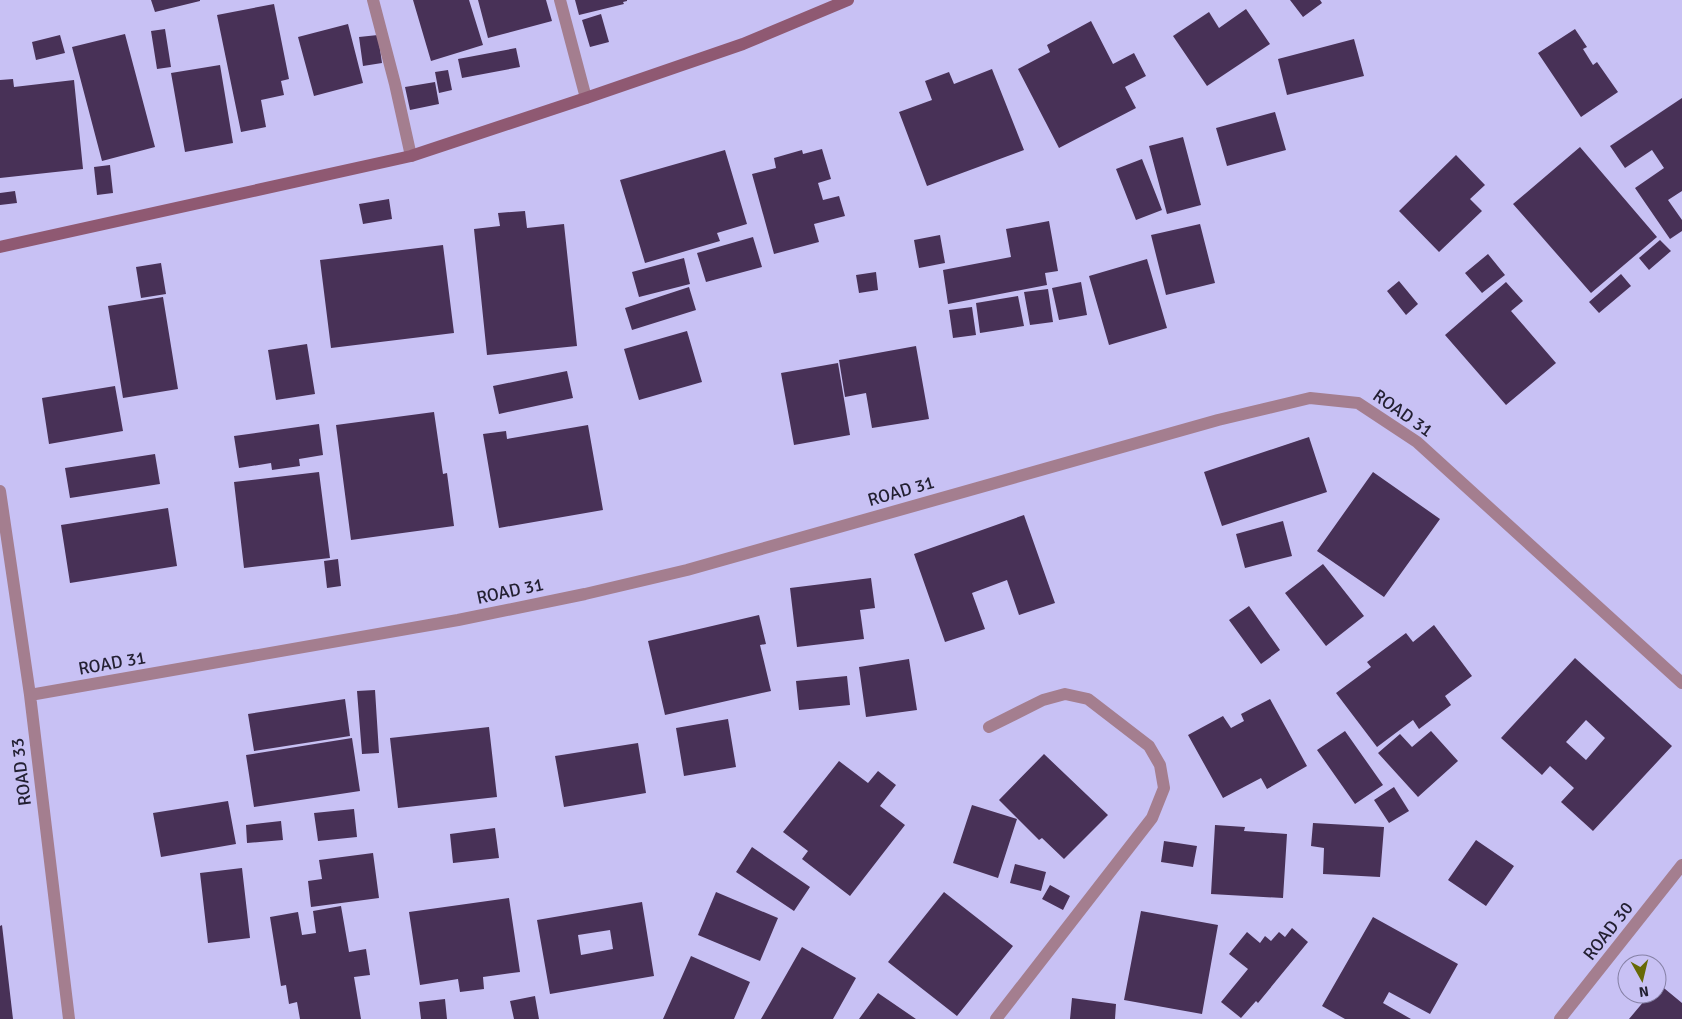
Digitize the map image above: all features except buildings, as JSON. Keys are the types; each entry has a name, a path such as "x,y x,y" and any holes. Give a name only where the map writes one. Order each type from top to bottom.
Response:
{"street":[{"path":"373,0 395,84 410,156"},
{"path":"560,0 586,98"},
{"path":"0,247 410,156 743,44 847,0"},
{"name":"ROAD 31","path":"30,695 458,620 594,592 687,570 1218,420 1310,398 1358,403 1417,442 1682,683"},
{"name":"ROAD 33","path":"0,491 30,695 69,1019"},
{"path":"989,727 1043,700 1065,694 1088,699 1149,746 1160,765 1164,788 1152,818 996,1019"},
{"name":"ROAD 30","path":"1560,1019 1682,865"}]}
